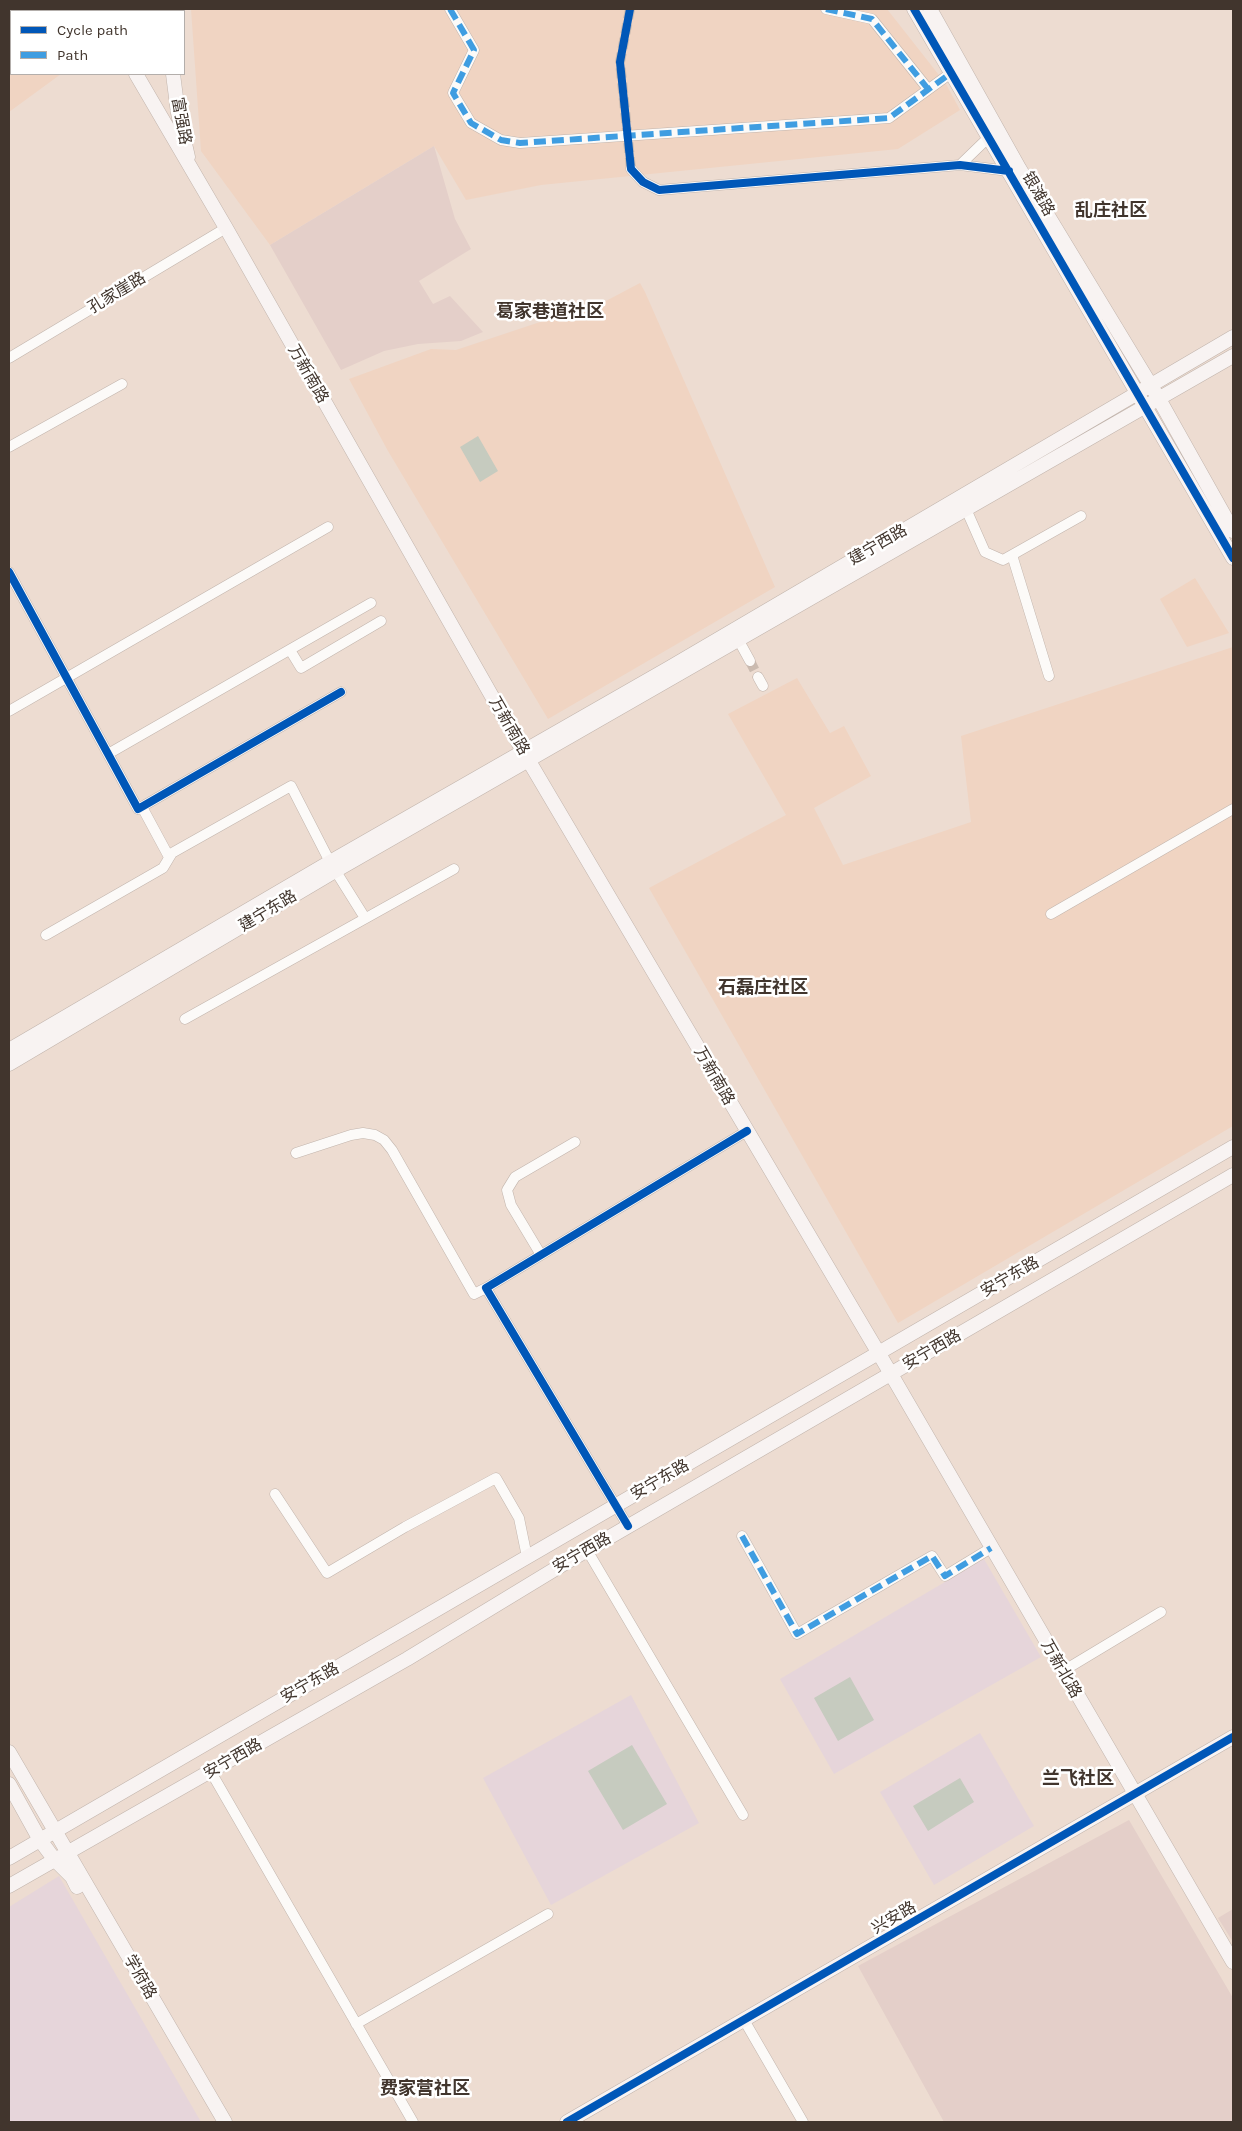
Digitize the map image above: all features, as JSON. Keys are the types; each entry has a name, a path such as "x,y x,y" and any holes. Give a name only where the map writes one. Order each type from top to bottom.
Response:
{"main road":[{"name":"银滩路","path":"914,9 1233,558"},
{"name":"银滩路","path":"930,9 1015,160 1151,385 1233,531"},
{"name":"万新南路","path":"137,75 226,228 525,755 891,1374"},
{"name":"富强路","path":"173,75 178,114 190,168"},
{"name":"建宁西路","path":"525,755 1233,337"},
{"name":"建宁西路","path":"525,755 739,641 1233,356"},
{"name":"建宁东路","path":"9,1050 525,755"},
{"name":"建宁东路","path":"9,1064 332,866"},
{"name":"安宁东路","path":"9,1858 1233,1147"},
{"name":"安宁西路","path":"11,1885 407,1659 587,1550 1233,1175"},
{"name":"万新北路","path":"891,1374 1233,1962"},
{"name":"兴安路","path":"567,2122 1233,1737"},
{"name":"学府路","path":"9,1752 225,2122"},
{"name":"学府路","path":"9,1784 40,1840 54,1860 72,1877 216,2122"},
{"path":"9,1866 14,1875 11,1885"}],"street":[{"path":"450,9 474,50 453,93 471,123 502,140 520,143 889,118 951,73"},
{"path":"826,9 872,19 928,89"},
{"path":"960,166 988,137"},
{"path":"630,168 643,182 659,190 960,166 1008,171"},
{"name":"孔家崖路","path":"9,358 226,228"},
{"path":"9,447 122,384"},
{"path":"966,509 985,552 1004,560 1080,516"},
{"path":"9,711 328,527"},
{"path":"1012,555 1049,676"},
{"path":"9,572 138,809 341,692"},
{"path":"108,754 371,603"},
{"path":"290,650 300,668 381,621"},
{"path":"739,641 750,661"},
{"path":"46,935 163,868 172,853 291,786 332,866 365,918"},
{"path":"142,806 169,857"},
{"path":"1051,914 1233,809"},
{"path":"185,1019 454,869"},
{"path":"296,1153 357,1134 375,1135 384,1140 392,1150 474,1294 747,1131"},
{"path":"541,1255 511,1205 508,1190 515,1177 575,1142"},
{"path":"486,1288 628,1526"},
{"path":"275,1494 327,1573 405,1527 496,1478 519,1518 527,1558"},
{"path":"742,1536 796,1634 932,1556 945,1576 991,1548"},
{"path":"587,1550 743,1814"},
{"path":"1063,1670 1161,1612"},
{"path":"211,1772 413,2122"},
{"path":"356,2024 548,1914"},
{"path":"744,2020 803,2122"}],"shaded area":[{"path":"9,9 86,9 10,10 10,75 60,75 9,112"},
{"path":"191,9 887,9 946,84 960,110 898,149 541,185 466,200 434,146 270,245 201,151"},
{"path":"434,146 455,219 471,249 419,281 433,304 450,296 483,332 461,341 418,344 384,351 341,370 270,245"},
{"path":"640,283 775,587 548,719 388,451 349,379 431,349 456,350 558,316 566,322"},
{"path":"478,436 498,471 480,482 460,447"},
{"path":"1195,578 1229,633 1187,647 1160,599"},
{"path":"1233,647 1233,1126 898,1323 649,888 786,815 728,714 797,678 830,733 844,726 871,776 814,808 843,865 971,822 961,736"},
{"path":"984,1559 1041,1657 834,1774 780,1679"},
{"path":"850,1677 874,1720 838,1741 814,1698"},
{"path":"631,1695 699,1823 551,1905 483,1778"},
{"path":"980,1733 1034,1826 934,1885 880,1792"},
{"path":"632,1745 667,1804 623,1830 588,1771"},
{"path":"960,1778 974,1802 928,1831 913,1806"},
{"path":"1129,1820 1233,1998 1233,2122 944,2122 858,1966"},
{"path":"59,1876 201,2122 9,2122 9,1907"},
{"path":"1233,1909 1233,1942 1218,1918"}],"tunnel":[{"path":"630,9 620,62 631,169"},
{"path":"750,661 758,677"}],"marked path":[{"path":"450,9 474,50 453,93 471,123 501,140 520,143 889,118 951,73"},
{"path":"826,9 872,19 928,89"},
{"path":"742,1536 797,1634 932,1556 945,1576 991,1548"}],"cycle path":[{"path":"630,9 620,62 631,169 643,182 659,190 960,165 1009,171"},
{"path":"914,9 1233,558"},
{"path":"9,572 138,809 341,692"},
{"path":"628,1526 486,1288 747,1131"},
{"path":"567,2122 1233,1737"}],"district":[{"name":"乱庄社区","path":"1111,211"},
{"name":"葛家巷道社区","path":"550,312"},
{"name":"石磊庄社区","path":"763,988"},
{"name":"兰飞社区","path":"1078,1779"},
{"name":"费家营社区","path":"425,2089"}]}
